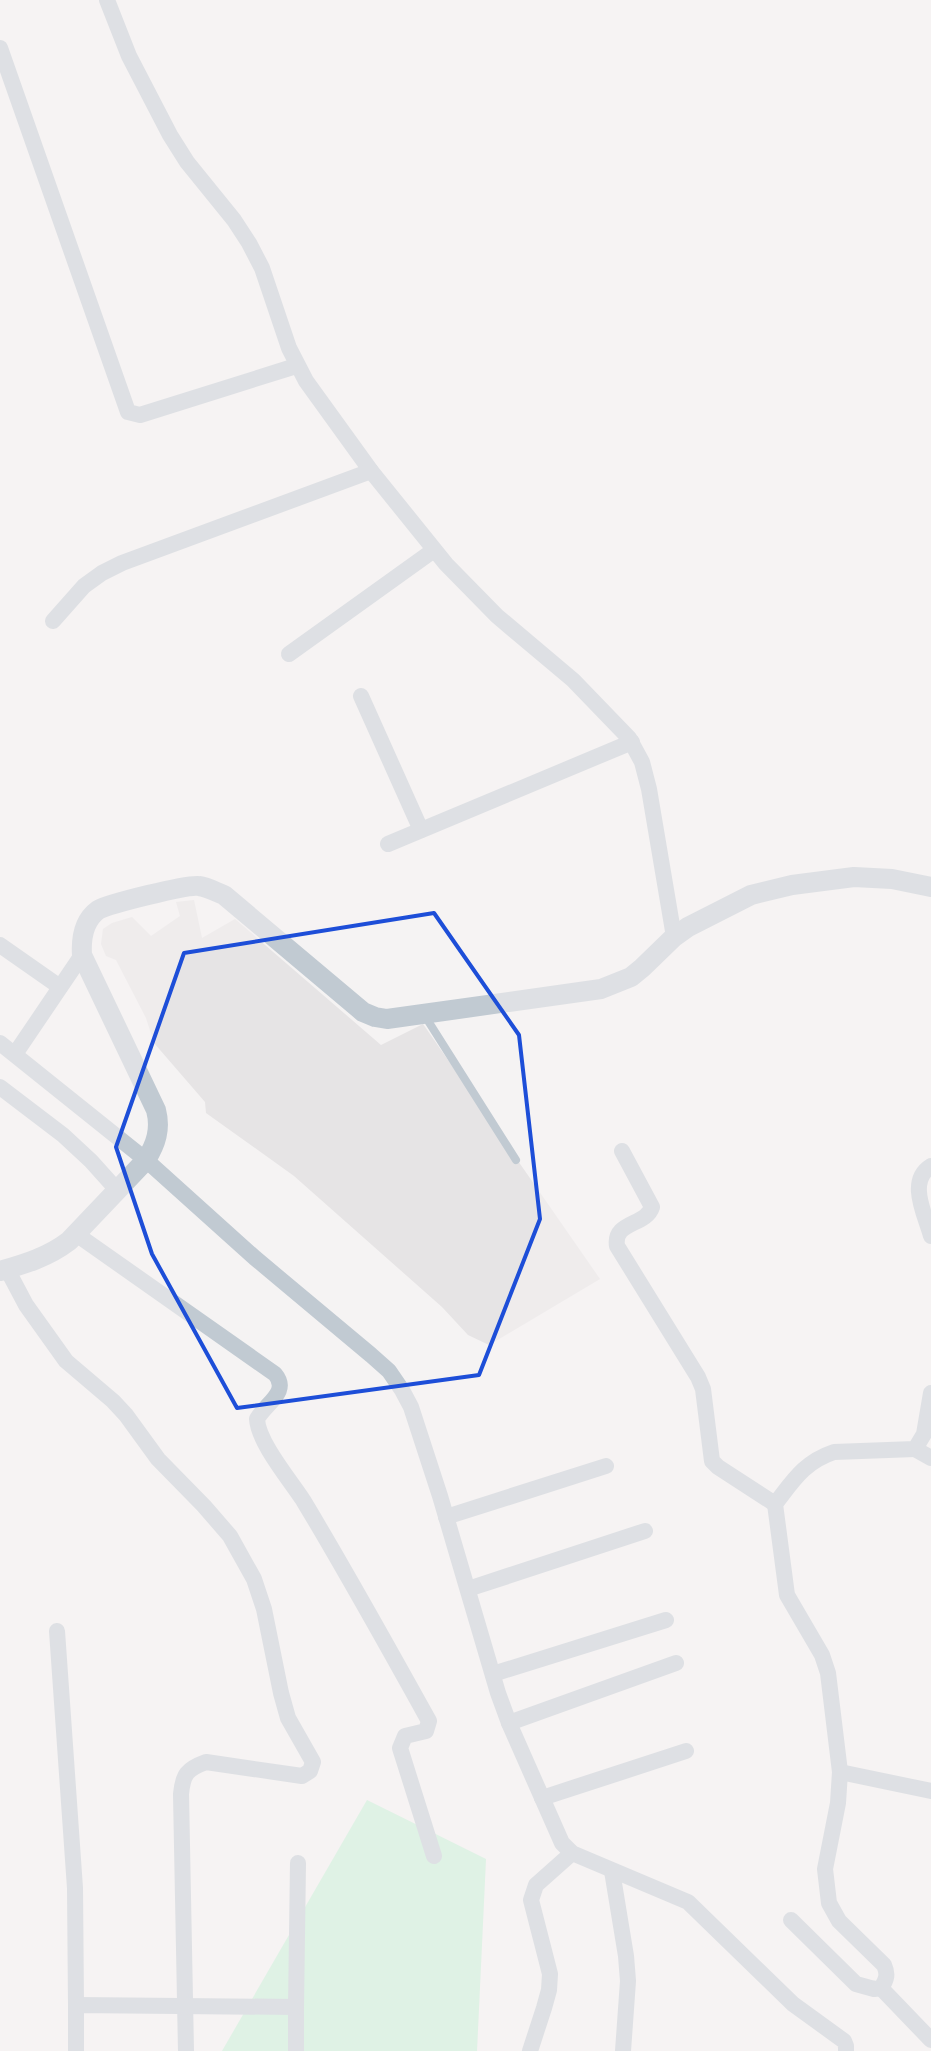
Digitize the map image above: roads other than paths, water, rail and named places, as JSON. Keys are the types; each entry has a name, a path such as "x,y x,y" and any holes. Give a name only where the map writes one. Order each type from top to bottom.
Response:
{"street":[{"path":"107,0 129,56 170,136 187,162 234,220 262,268 296,366 371,471 434,550 474,595 573,680 632,742 642,762 649,789 674,937"},
{"path":"0,48 128,412 140,415 296,366"},
{"path":"53,621 84,586 116,567 152,551 371,471"},
{"path":"289,654 434,550"},
{"path":"360,696 421,830"},
{"path":"388,844 632,742"},
{"path":"186,2051 181,1794 183,1778 193,1767 206,1762 302,1776 310,1771 313,1762 288,1718 264,1609 254,1578 230,1536 158,1458 126,1415 113,1401 66,1361 30,1312 4,1270 28,1263 57,1250 76,1234 143,1164 152,1150 158,1132 156,1110 82,955 81,936 89,920 99,910 179,887 198,886 224,895 363,1012 387,1019 610,986 631,977 674,937 704,918 751,895 784,887 854,877 892,879 931,887"},
{"path":"0,945 60,987"},
{"path":"15,1054 82,955"},
{"path":"0,1043 371,1354 388,1371 402,1390 411,1407 509,1723 562,1843 572,1854 688,1902 793,2004 844,2041 846,2051"},
{"path":"0,1087 63,1135 120,1187"},
{"path":"622,1151 652,1207 646,1216 620,1230 616,1240 617,1246 698,1377 703,1389 712,1461 718,1467 775,1504"},
{"path":"931,1166 920,1176 918,1188 931,1236"},
{"path":"76,1234 275,1374 280,1381 281,1387 275,1397 257,1419 259,1433 302,1499 429,1721 426,1731 405,1736 400,1748 434,1856"},
{"path":"915,1449 924,1434 931,1393"},
{"path":"882,1988 887,1972 884,1965 839,1921 829,1903 825,1869 838,1803 840,1772 828,1673 822,1655 788,1595 775,1504 809,1463 834,1452 915,1449 931,1458"},
{"path":"446,1517 606,1466"},
{"path":"468,1589 645,1531"},
{"path":"493,1674 666,1620"},
{"path":"57,1631 75,1888 76,2051"},
{"path":"509,1723 676,1662"},
{"path":"542,1798 686,1751"},
{"path":"840,1772 931,1791"},
{"path":"530,2051 549,1990 550,1974 531,1900 532,1892 536,1885 572,1854"},
{"path":"296,2051 298,1863"},
{"path":"612,1870 627,1964 628,1981 623,2051"},
{"path":"791,1920 856,1984 874,1989 882,1988"},
{"path":"882,1988 931,2040"},
{"path":"76,2005 296,2007"}],"lane":[{"path":"424,1014 516,1160"}]}
